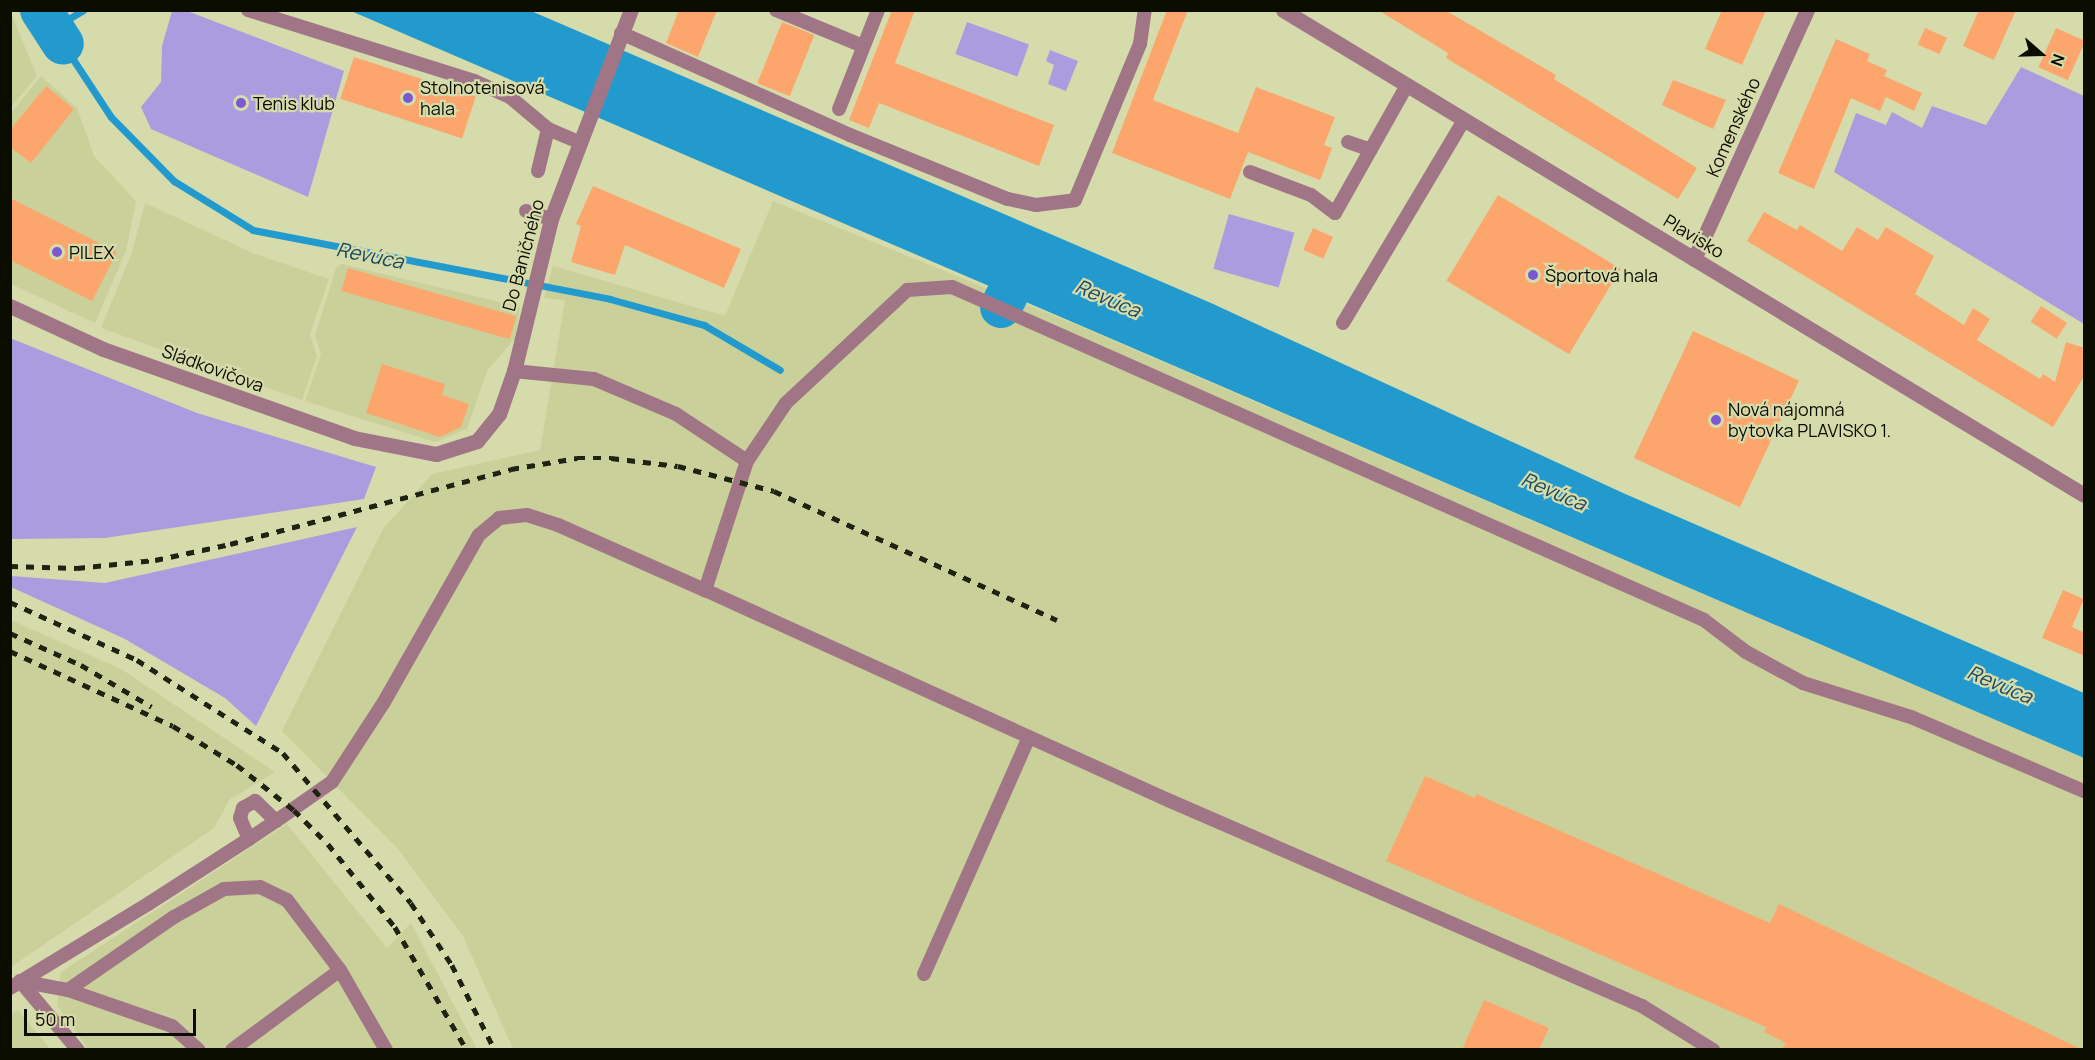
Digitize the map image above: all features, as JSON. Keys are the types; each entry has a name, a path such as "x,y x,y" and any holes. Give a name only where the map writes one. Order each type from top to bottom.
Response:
{"street":[{"name":"Do Baničného","path":"408,452 436,454 477,441 499,414 514,371 538,261 551,219 578,142 631,10"},
{"name":"Plavisko","path":"1283,10 2085,495"},
{"name":"Komenského","path":"1694,259 1807,10"},
{"name":"Sládkovičova","path":"10,306 114,353 354,438 408,452"}],"lane":[{"path":"248,10 474,81 528,109 548,129 578,142"},
{"path":"776,10 863,46"},
{"path":"839,110 878,10"},
{"path":"620,37 850,135 1008,199 1036,205 1075,200 1140,44 1145,10"},
{"path":"1250,172 1311,195 1335,213 1407,85"},
{"path":"1343,322 1464,120"},
{"path":"538,171 548,129"},
{"path":"1348,142 1371,150"},
{"path":"526,211 551,219"},
{"path":"705,590 747,461 786,403 907,290 952,287 1704,620 1746,652 1803,683 1911,717 2085,791"},
{"path":"514,371 594,379 676,414 747,461"},
{"path":"15,985 249,839 332,782 384,702 479,535 500,518 527,515 558,525 1029,737 1642,1006 1713,1050"},
{"path":"924,974 1029,737"},
{"path":"249,839 240,818 249,802 262,804 276,821"},
{"path":"68,990 174,917 224,889 260,887 286,900 340,970 386,1050"},
{"path":"232,1050 340,970"},
{"path":"15,985 68,990 172,1026 199,1050"},
{"path":"15,985 78,1050"}],"shaded area":[{"path":"10,11 37,76 11,107 10,107"},
{"name":"Tenis klub","path":"172,11 187,11 344,71 308,197 151,129 141,107 161,82 162,46"},
{"path":"967,22 1029,45 1017,77 955,54"},
{"path":"1050,50 1078,61 1066,91 1048,84 1054,65 1046,61"},
{"path":"2021,67 2084,96 2084,324 1834,172 1856,113 1886,125 1892,112 1922,128 1932,106 1986,125"},
{"name":"PILEX","path":"41,76 77,108 94,156 136,201 126,251 95,323 11,284 11,113"},
{"path":"773,201 1072,323 2084,758 2084,1049 513,1049 463,936 398,849 282,731 383,529 432,474 540,450 565,300 544,298 553,266 725,316"},
{"path":"145,203 255,254 329,279 310,334 317,356 302,400 101,328 132,252"},
{"path":"1229,214 1294,233 1279,288 1213,269"},
{"path":"342,264 520,307 515,338 487,371 467,429 435,442 305,401 321,354 315,335 336,268"},
{"path":"10,338 197,413 376,467 364,499 105,538 11,539"},
{"path":"357,527 256,726 225,698 125,639 11,587 11,576 105,583"},
{"path":"11,620 121,669 275,772 230,799 214,828 11,967"},
{"path":"287,824 387,948 411,923 477,1049 88,1049 57,1005 61,972"},
{"path":"18,1010 50,1049 11,1049 11,1015"}],"water":[{"path":"24,11 53,11 65,21 69,33 48,47"},
{"path":"351,11 531,11 1211,303 1623,493 2084,693 2084,758"}],"building":[{"path":"679,10 717,10 698,57 666,43"},
{"path":"892,10 915,10 895,63 1054,125 1039,166 879,103 869,128 849,120"},
{"path":"1167,10 1188,10 1153,100 1238,133 1256,87 1335,117 1324,145 1332,148 1320,180 1248,152 1230,199 1112,153"},
{"path":"1378,10 1445,10 1556,75 1554,79 1697,168 1678,199 1446,58 1448,53"},
{"path":"1722,10 1766,10 1742,65 1705,49"},
{"path":"1979,10 2016,10 1994,60 1963,46"},
{"path":"782,22 814,35 790,96 757,83"},
{"path":"1925,28 1947,38 1940,54 1918,44"},
{"path":"2056,28 2084,40 2068,80 2039,67"},
{"path":"1836,39 1870,54 1867,61 1887,70 1884,76 1922,93 1914,111 1886,97 1880,111 1851,98 1814,189 1778,173"},
{"name":"Stolnotenisová hala","path":"354,57 476,97 462,138 340,99"},
{"path":"1673,80 1726,100 1713,129 1662,105"},
{"path":"46,86 74,109 31,163 10,147 10,130"},
{"path":"593,186 741,249 724,288 625,245 615,275 571,262 581,226 576,224"},
{"name":"Športová hala","path":"1498,195 1621,269 1569,354 1446,281"},
{"path":"10,198 117,252 92,301 10,260"},
{"path":"1764,212 1797,230 1800,225 1842,251 1857,227 1878,240 1886,227 1934,256 1915,294 1964,325 1973,308 1990,319 1977,340 2040,379 2043,374 2055,382 2066,342 2085,348 2085,375 2053,427 1747,241"},
{"path":"1313,228 1333,237 1323,259 1303,250"},
{"path":"348,268 516,316 510,339 341,291"},
{"path":"2041,306 2067,323 2057,339 2031,322"},
{"name":"Nová nájomná bytovka PLAVISKO 1.","path":"1693,331 1799,380 1740,507 1634,458"},
{"path":"382,364 445,384 442,395 469,404 461,427 440,437 366,413"},
{"path":"2063,590 2084,599 2072,627 2085,633 2085,656 2042,638"},
{"path":"1425,776 1475,798 1476,794 1770,923 1779,904 2083,1050 1781,1050 1786,1043 1764,1032 1766,1027 1386,861"},
{"path":"1484,1000 1549,1028 1539,1050 1462,1050"}],"waterway":[{"name":"Revúca","path":"41,10 63,44"},
{"path":"65,21 83,10"},
{"name":"Revúca","path":"63,44 111,117 174,181 253,230 610,299 704,325 780,370"},
{"name":"Revúca","path":"1001,307 1024,261"}],"railway":[{"path":"10,566 77,568 155,560 230,544 511,469 577,458 611,458 678,466 774,491 1057,620"},
{"path":"10,602 137,660 283,753 411,903 452,965 495,1050"},
{"path":"10,633 81,665 152,707"},
{"path":"10,651 173,726 237,765 294,810 328,844 395,927 467,1050"}],"place":[{"name":"Stolnotenisová hala","path":"408,98"},
{"name":"Tenis klub","path":"241,103"},
{"name":"PILEX","path":"57,252"},
{"name":"Športová hala","path":"1533,275"},
{"name":"Nová nájomná bytovka PLAVISKO 1.","path":"1716,420"}]}
